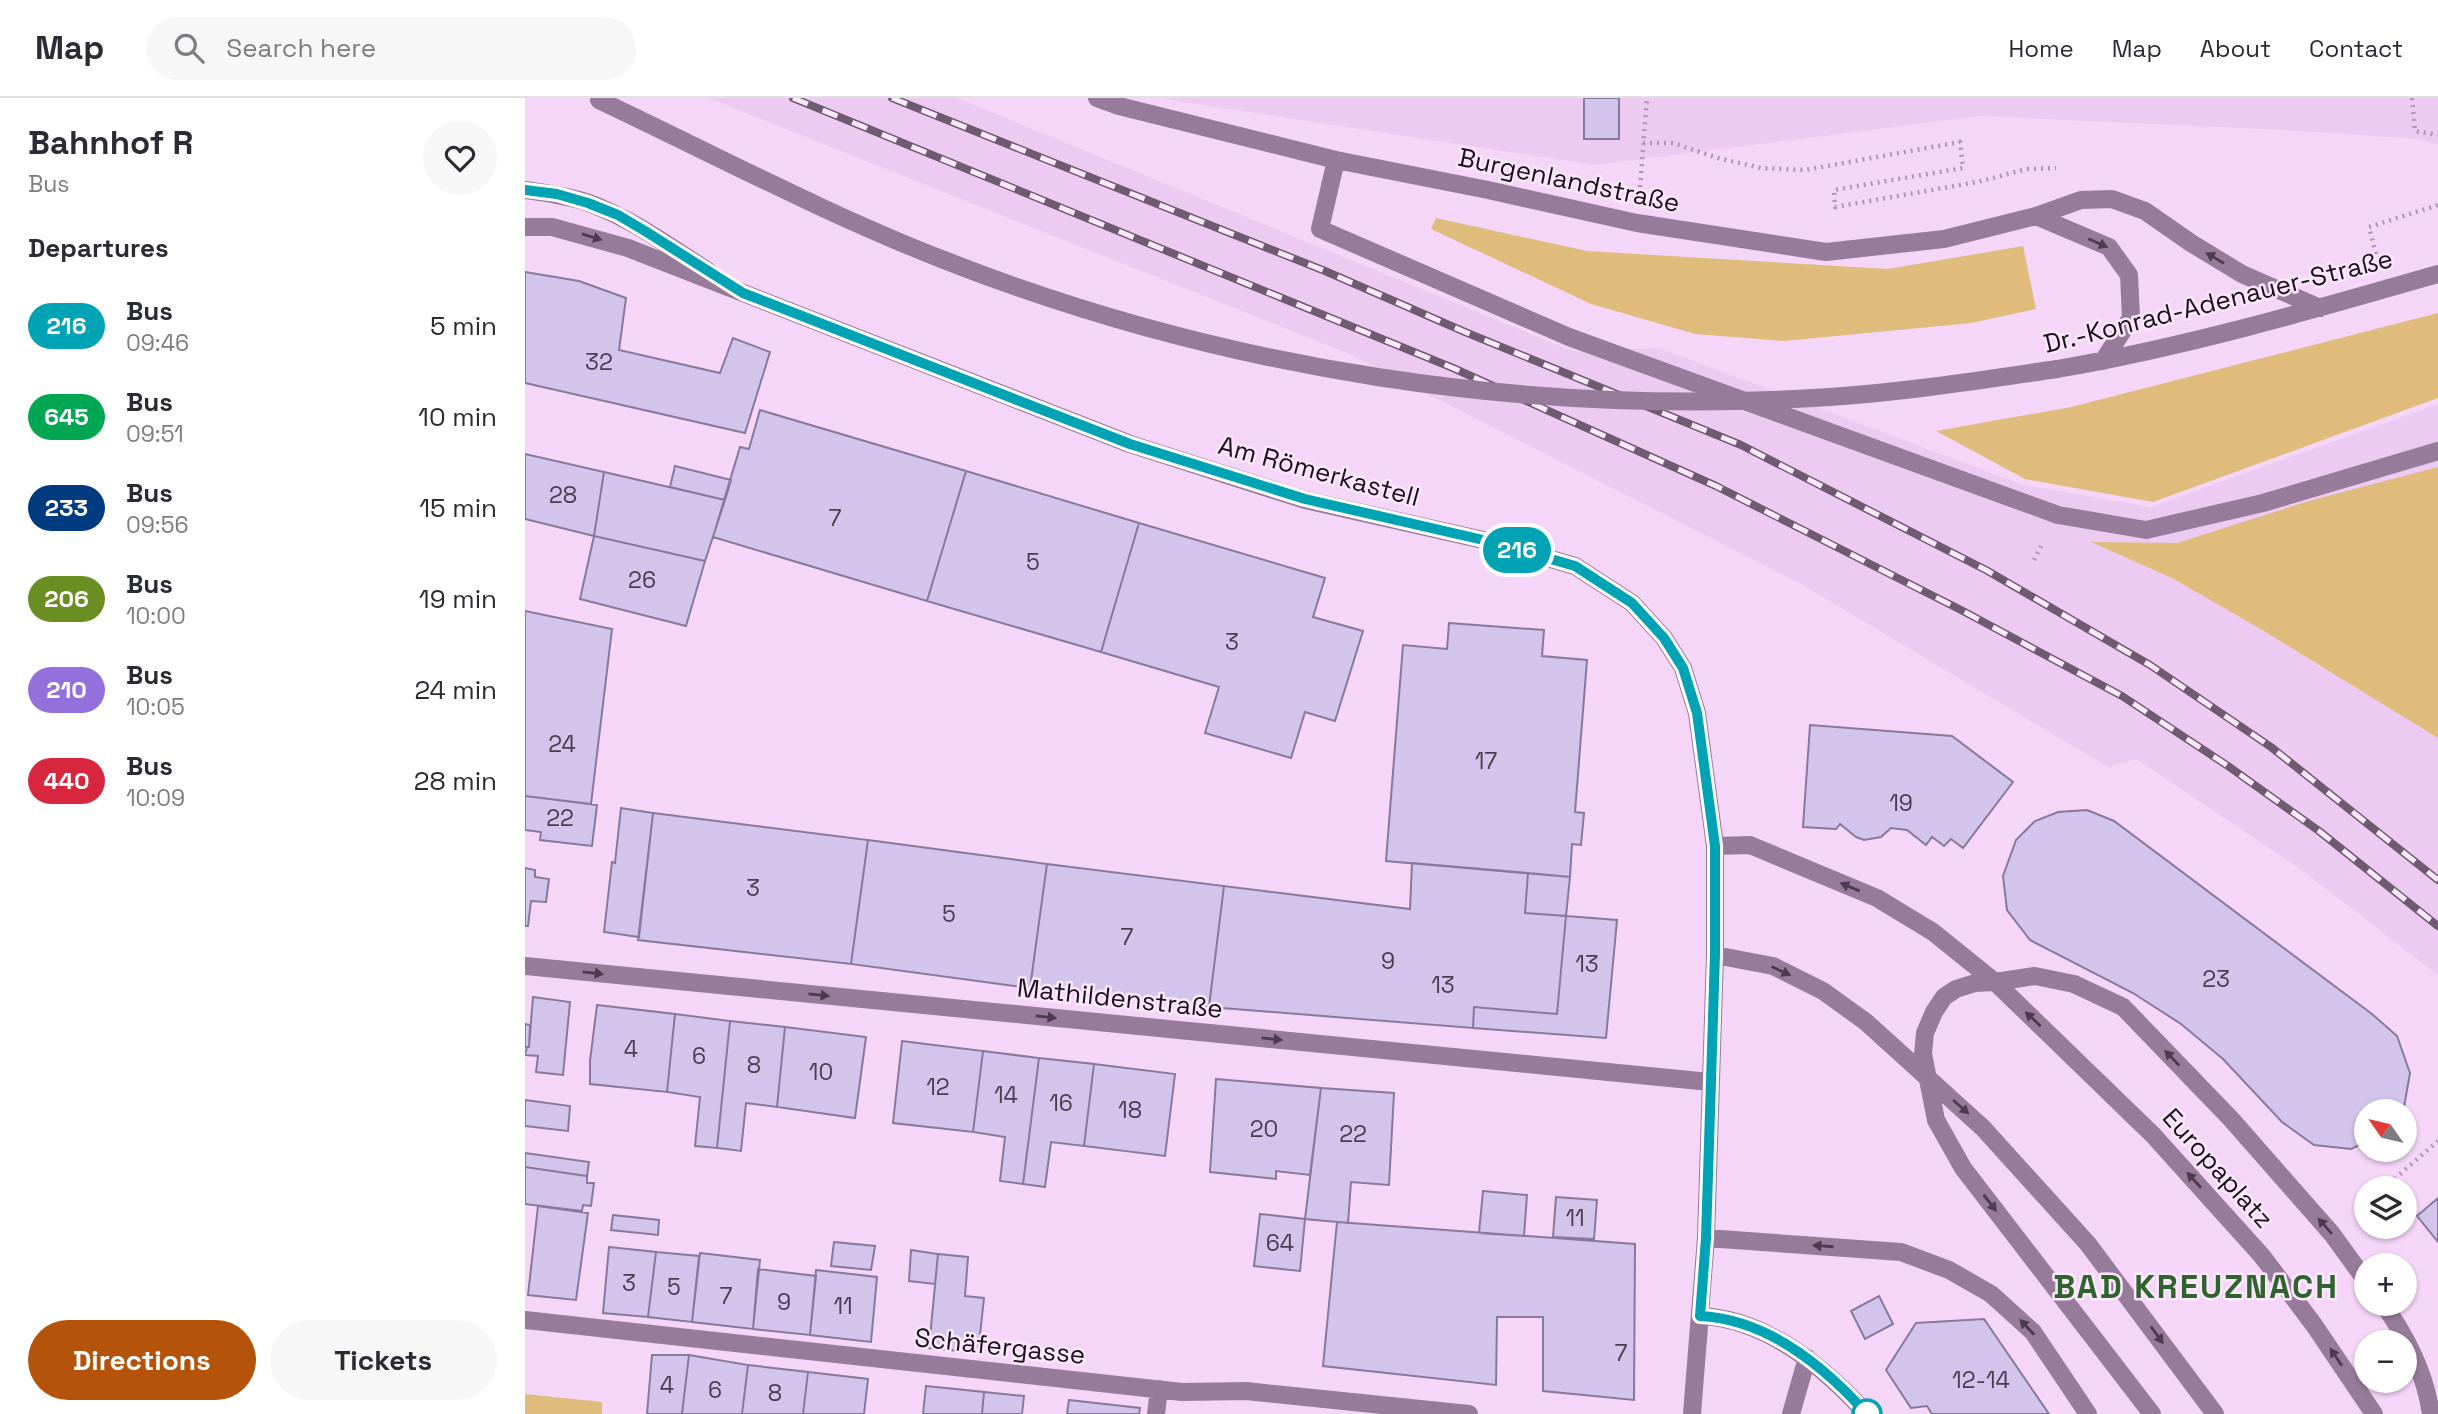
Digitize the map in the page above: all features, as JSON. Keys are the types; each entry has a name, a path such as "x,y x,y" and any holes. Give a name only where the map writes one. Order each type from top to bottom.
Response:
{"street":[{"name":"Burgenlandstraße","path":"1097,98 1119,106 1336,160 1637,223 1826,251 1944,239 2036,216 2081,200 2112,199 2145,211 2242,274 2320,308"},
{"name":"Dr.-Konrad-Adenauer-Straße","path":"597,99 840,216 943,260 1048,298 1156,331 1265,357 1490,392 1604,400 1717,402 1831,397 1945,386 2103,361 2320,308 2438,274"},
{"path":"1336,160 1320,229 1570,337 2058,515 2146,530 2263,503 2438,451"},
{"name":"Am Römerkastell","path":"525,190 557,194 618,215 743,293"},
{"path":"2036,216 2109,247 2129,275 2131,318 2103,361"},
{"name":"Am Römerkastell","path":"525,227 551,227 576,232 628,248 1130,444 1305,499 1492,542 1575,566 1632,603 1664,638 1683,668 1700,727 1715,846"},
{"name":"Europaplatz","path":"1715,846 1750,845 1878,898 1933,932 1995,982 2153,1135 2262,1256 2314,1325 2374,1414"},
{"path":"1692,1414 1706,1238 1715,954 1715,846"},
{"path":"1715,954 1773,966 1823,991 1866,1022 1983,1128 2088,1244 2215,1414"},
{"name":"Mathildenstraße","path":"525,966 1710,1082"},
{"path":"2152,1414 1963,1168 1936,1120 1923,1054 1924,1033 1944,997 1975,983 2035,975 2074,984 2123,1007 2231,1119 2332,1234 2354,1264"},
{"path":"1706,1238 1901,1252 1949,1270 1991,1294 2033,1332 2088,1414"},
{"path":"1700,1316 1720,1317 1786,1344 1807,1359 1859,1410"},
{"path":"2392,1316 2404,1332 2428,1395 2431,1414"},
{"name":"Schäfergasse","path":"525,1321 1182,1392 1247,1391 1469,1414"},
{"path":"1791,1414 1807,1359"},
{"path":"1156,1414 1159,1389"}],"path":[{"path":"1637,223 1647,98"},
{"path":"2412,98 2416,131 2438,135"},
{"path":"2369,227 2438,205"},
{"path":"2397,1176 2438,1140"}],"shaded area":[{"path":"708,98 957,98 1572,351 1659,348 2023,485 2151,507 2438,404 2438,975 2299,868 2136,759 2108,767 1801,584 1347,353"},
{"path":"1158,98 2438,98 2438,145 2419,139 2283,130 1980,116 1595,165"},
{"path":"1436,218 1587,251 1888,269 2023,246 2036,309 1971,323 1784,341 1695,334 1591,304 1431,229"},
{"path":"2438,313 2438,398 2153,502 2025,479 1936,431 2071,407"},
{"path":"2438,467 2438,738 2172,578 2091,542 2177,543 2309,501"},
{"path":"525,1394 602,1402 602,1414 525,1414"}],"building":[{"path":"1584,98 1619,98 1619,139 1584,139"},
{"path":"525,272 579,281 626,298 619,350 720,373 733,338 770,352 745,433 525,383"},
{"path":"760,410 966,471 927,601 713,537 740,447 749,449"},
{"path":"525,454 604,472 594,536 525,519"},
{"path":"675,466 731,480 725,500 670,487"},
{"path":"966,471 1139,523 1101,652 927,601"},
{"path":"604,472 725,500 705,561 594,536"},
{"path":"1139,523 1325,578 1313,617 1363,631 1335,721 1305,712 1291,758 1205,733 1219,687 1101,652"},
{"path":"594,536 705,561 686,626 580,599"},
{"path":"525,611 612,629 591,804 525,796"},
{"path":"1449,623 1544,630 1542,656 1587,660 1575,812 1584,813 1581,845 1572,844 1570,877 1386,861 1403,645 1447,649"},
{"path":"1810,725 1952,736 2013,782 1963,848 1951,839 1944,846 1932,837 1926,845 1907,830 1891,828 1881,837 1864,840 1840,824 1836,829 1803,827"},
{"path":"525,796 597,805 592,846 540,840 541,832 525,830"},
{"path":"621,808 653,813 639,937 604,932"},
{"path":"2087,810 2114,821 2372,1014 2397,1036 2410,1073 2405,1099 2354,1099 2354,1148 2314,1145 2282,1122 2223,1059 2181,1024 2133,993 2030,940 2007,910 2003,876 2016,840 2035,821 2058,812"},
{"path":"653,813 868,840 851,964 638,940"},
{"path":"868,840 1047,864 1030,988 851,964"},
{"path":"1412,863 1528,873 1525,913 1566,916 1557,1014 1474,1007 1473,1028 1209,1007 1224,886 1410,909"},
{"path":"1047,864 1224,886 1209,1007 1030,988"},
{"path":"525,868 535,870 535,877 549,879 546,902 531,901 528,926 525,926"},
{"path":"1528,873 1570,877 1566,916 1525,913"},
{"path":"1566,916 1617,920 1606,1038 1473,1028 1474,1007 1557,1014"},
{"path":"533,997 570,1002 563,1075 536,1072 538,1056 525,1055 529,1047"},
{"path":"597,1005 675,1014 667,1092 590,1084"},
{"path":"675,1014 730,1021 717,1148 695,1146 700,1097 667,1092"},
{"path":"730,1021 785,1027 777,1107 746,1103 741,1151 717,1148"},
{"path":"525,1024 530,1025 529,1047 525,1047"},
{"path":"785,1027 866,1037 855,1118 777,1107"},
{"path":"902,1041 983,1051 973,1132 893,1123"},
{"path":"983,1051 1039,1058 1023,1184 1000,1181 1005,1137 973,1132"},
{"path":"1039,1058 1094,1064 1084,1146 1051,1142 1045,1187 1023,1184"},
{"path":"1094,1064 1175,1074 1165,1156 1084,1146"},
{"path":"1216,1079 1321,1088 1310,1175 1276,1171 1276,1179 1210,1172"},
{"path":"1321,1088 1394,1093 1389,1185 1351,1182 1348,1223 1305,1219"},
{"path":"525,1100 570,1106 568,1131 525,1126"},
{"path":"525,1153 589,1162 587,1176 525,1167"},
{"path":"525,1167 587,1176 587,1183 594,1183 591,1206 583,1205 582,1211 525,1204"},
{"path":"1483,1191 1527,1195 1524,1236 1479,1233"},
{"path":"1556,1197 1597,1200 1594,1239 1553,1237"},
{"path":"2438,1198 2438,1242 2417,1216"},
{"path":"538,1206 588,1213 576,1300 528,1295"},
{"path":"1260,1214 1305,1219 1300,1271 1254,1266"},
{"path":"613,1215 659,1220 658,1235 611,1230"},
{"path":"1337,1222 1635,1244 1634,1400 1543,1391 1543,1317 1497,1317 1496,1385 1323,1366"},
{"path":"834,1242 875,1246 871,1270 831,1266"},
{"path":"609,1247 656,1252 648,1317 603,1313"},
{"path":"911,1250 938,1254 935,1284 909,1281"},
{"path":"656,1252 699,1256 692,1322 648,1317"},
{"path":"700,1253 760,1260 753,1329 692,1322"},
{"path":"938,1254 968,1257 965,1296 984,1298 978,1353 929,1348"},
{"path":"758,1269 816,1276 810,1335 753,1329"},
{"path":"816,1270 877,1277 871,1342 810,1335"},
{"path":"1879,1296 1893,1324 1865,1339 1851,1311"},
{"path":"1984,1319 2049,1414 1932,1414 1927,1406 1911,1408 1886,1370 1916,1323"},
{"path":"652,1355 689,1355 682,1414 647,1414"},
{"path":"689,1355 748,1365 742,1414 682,1414"},
{"path":"748,1365 808,1372 803,1414 742,1414"},
{"path":"808,1372 868,1379 864,1414 803,1414"},
{"path":"926,1386 984,1392 982,1414 923,1414"},
{"path":"984,1392 1024,1396 1022,1414 982,1414"},
{"path":"1069,1400 1140,1408 1139,1414 1067,1414"}],"railway":[{"path":"793,98 1453,368 1716,486 1961,610 2122,696 2228,766 2319,831 2438,926"},
{"path":"892,98 1325,271 1465,332 1741,445 1986,570 2150,665 2271,747 2438,880"}],"bus line":[{"name":"216","path":"525,190 557,194 618,215 743,293 1130,444 1305,499 1492,542 1575,566 1632,603 1664,638 1683,668 1697,713 1705,754 1715,846 1715,954 1706,1238 1700,1316 1720,1317 1786,1344 1836,1382 1867,1414"}],"district":[{"name":"BAD KREUZNACH","path":"2196,1287"}]}
